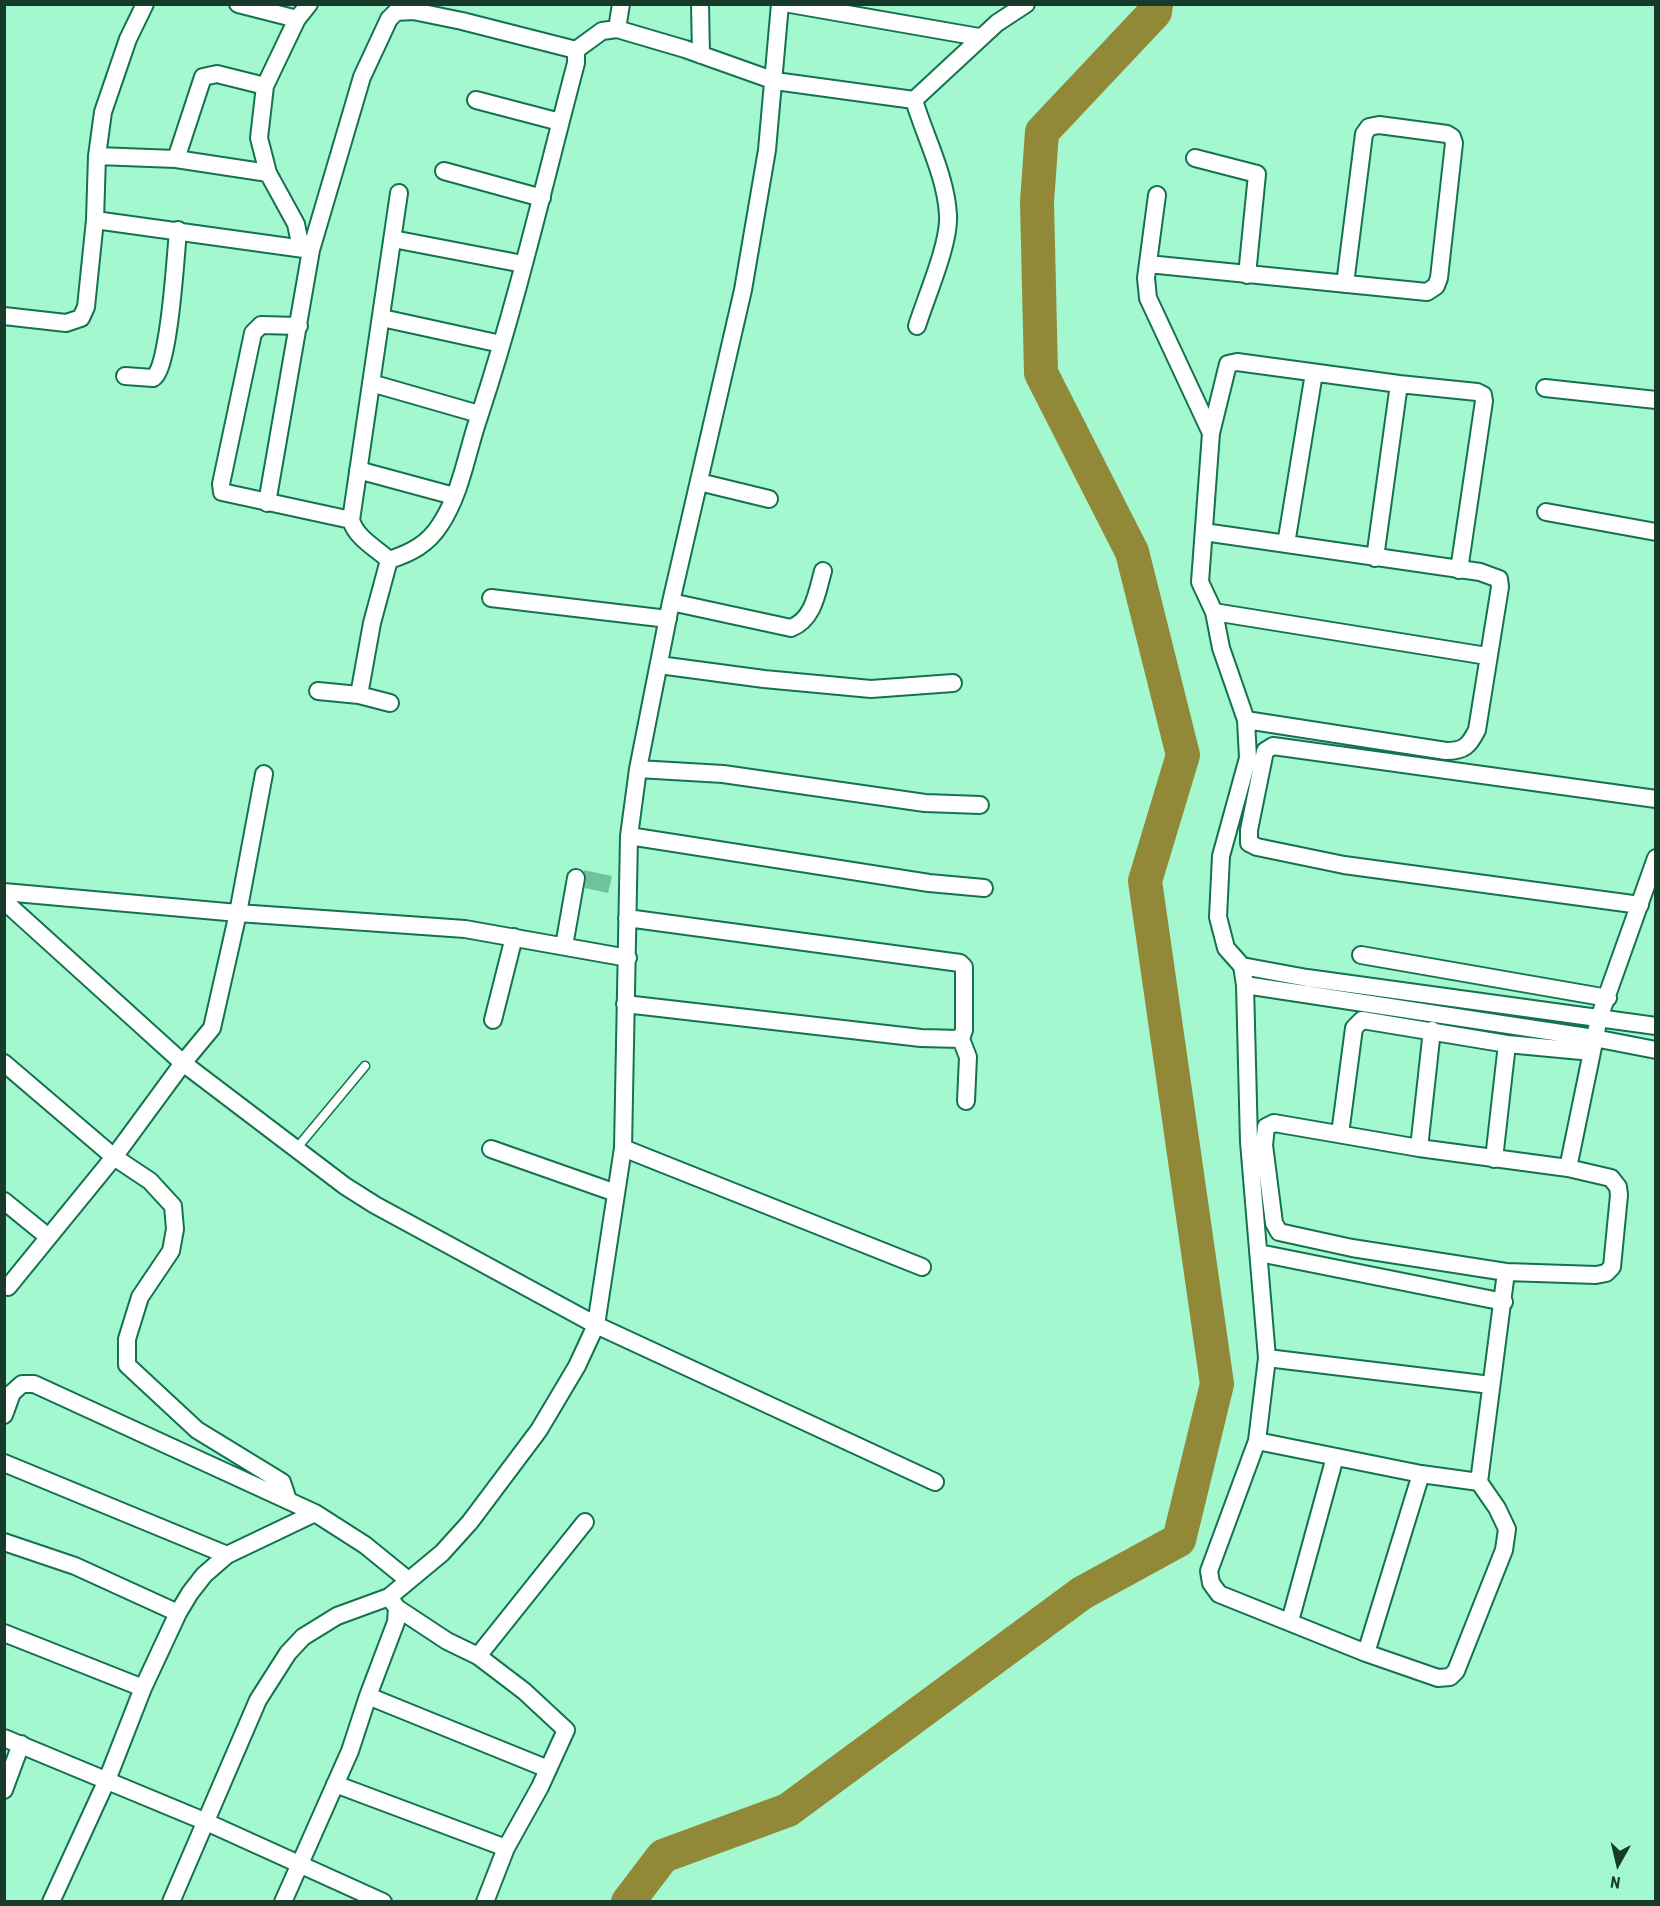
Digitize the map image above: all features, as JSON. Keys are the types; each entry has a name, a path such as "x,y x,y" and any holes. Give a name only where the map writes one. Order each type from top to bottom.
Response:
{"street":[{"path":"4,316 66,323 81,318 86,307 95,220 97,156 103,112 128,39 145,4"},
{"path":"238,4 297,19"},
{"path":"306,249 296,224 268,173 259,138 265,86 297,19 309,4"},
{"path":"617,29 621,4"},
{"path":"700,4 701,55"},
{"path":"171,1902 258,1700 288,1653 303,1636 337,1616 393,1603 408,1581 442,1553 470,1522 539,1430 577,1366 596,1325 623,1148 629,836 638,769 671,602 742,290 767,150 775,81 780,4"},
{"path":"790,4 979,37"},
{"path":"914,100 979,37 1026,4"},
{"path":"267,502 299,326 306,249 362,77 380,34 396,12 413,11 472,23 576,50"},
{"path":"576,50 602,31 617,29 775,81 914,100"},
{"path":"389,560 418,548 434,533 454,496 501,344 542,198 576,63 576,50"},
{"path":"176,159 203,77 217,74 265,86"},
{"path":"476,100 560,122"},
{"path":"914,100 945,195 949,217 946,236 917,326"},
{"path":"1148,264 1345,284 1427,292 1436,286 1454,143 1452,137 1447,134 1379,125 1369,127 1364,134 1345,284"},
{"path":"97,156 176,159 268,173"},
{"path":"1195,159 1257,174 1247,274"},
{"path":"444,171 542,198"},
{"path":"389,560 361,537 353,528 351,520 399,193"},
{"path":"1157,195 1146,278 1148,298 1210,433"},
{"path":"95,220 306,249"},
{"path":"124,376 153,378 160,371 167,338 178,230"},
{"path":"393,239 523,264"},
{"path":"382,318 501,344"},
{"path":"299,326 261,325 253,333 221,484 222,492 229,496 351,520"},
{"path":"1459,570 1484,401 1483,395 1477,392 1237,362 1228,364 1210,433 1200,582 1214,612 1221,648 1246,720 1248,758 1223,847 1218,917 1226,948 1242,966 1245,985 1249,1142 1267,1358 1257,1441 1209,1570 1211,1582 1219,1594 1366,1653 1438,1678 1450,1677 1456,1671 1504,1550 1507,1528 1479,1482 1504,1302 1506,1272"},
{"path":"1286,543 1314,373"},
{"path":"371,383 479,414"},
{"path":"1375,558 1399,384"},
{"path":"1545,388 1656,400"},
{"path":"358,470 454,496"},
{"path":"699,482 769,499"},
{"path":"1546,512 1656,532"},
{"path":"1204,532 1491,574 1499,579 1500,587 1477,730 1469,746 1459,751 1246,720"},
{"path":"359,695 372,623 389,560"},
{"path":"671,602 791,628 802,624 811,611 823,571"},
{"path":"491,598 668,618"},
{"path":"1214,612 1488,656"},
{"path":"659,664 764,679 871,689 953,683"},
{"path":"318,691 359,695 390,703"},
{"path":"1640,905 1344,865 1257,847 1249,843 1249,830 1265,751 1273,746 1656,799"},
{"path":"638,769 723,774 925,803 980,805"},
{"path":"8,1287 47,1236 114,1157 183,1063 212,1028 238,913 264,774"},
{"path":"629,836 929,883 984,888"},
{"path":"1568,1168 1599,1018 1656,858"},
{"path":"564,946 576,878"},
{"path":"4,892 238,913 406,923 514,937 628,958"},
{"path":"4,901 183,1063 296,1149 375,1205 596,1325 935,1482"},
{"path":"627,918 960,963 964,967 964,1030 961,1039 968,1057 966,1101"},
{"path":"493,1020 514,937"},
{"path":"1361,955 1608,998"},
{"path":"1242,966 1307,978 1648,1025 1637,1047"},
{"path":"1245,985 1593,1045"},
{"path":"625,1004 921,1038 961,1039"},
{"path":"1340,1134 1354,1028 1362,1020 1507,1044 1593,1045 1656,1050"},
{"path":"1419,1148 1432,1030"},
{"path":"1494,1159 1507,1044"},
{"path":"4,1064 114,1157 150,1181 173,1206 175,1229 171,1251 140,1297 127,1339 127,1365 196,1430 282,1482 288,1500"},
{"path":"1274,1123 1419,1148 1568,1168 1611,1178 1618,1187 1612,1267 1606,1273 1596,1275 1506,1272 1352,1248 1279,1232 1274,1223 1264,1145 1266,1127 1274,1123"},
{"path":"623,1148 922,1267"},
{"path":"490,1149 616,1194"},
{"path":"4,1202 47,1236"},
{"path":"1259,1252 1504,1302"},
{"path":"1267,1358 1491,1385"},
{"path":"4,1415 12,1393 22,1384 34,1384 315,1513 365,1545 408,1581"},
{"path":"1257,1441 1421,1474 1479,1482"},
{"path":"1290,1621 1335,1458"},
{"path":"4,1463 227,1555"},
{"path":"1366,1653 1421,1474"},
{"path":"51,1902 107,1780 143,1688 178,1613 204,1575 227,1555 315,1513"},
{"path":"478,1656 585,1522"},
{"path":"4,1542 75,1566 178,1613"},
{"path":"393,1603 447,1641 478,1656 524,1691 566,1730 506,1848 485,1902"},
{"path":"283,1902 350,1751 396,1622 393,1603"},
{"path":"4,1633 143,1688"},
{"path":"368,1696 548,1769"},
{"path":"4,1738 204,1821 298,1866 380,1901"},
{"path":"4,1790 21,1744"},
{"path":"335,1784 506,1848"}],"lane":[{"path":"296,1149 365,1066"}],"building":[{"path":"583,870 612,876 608,893 585,888 586,875"}],"waterway":[{"path":"628,1902 663,1856 788,1810 1082,1593 1179,1540 1217,1384 1145,881 1183,755 1132,552 1041,373 1037,202 1042,132 1155,12 1156,4"}]}
